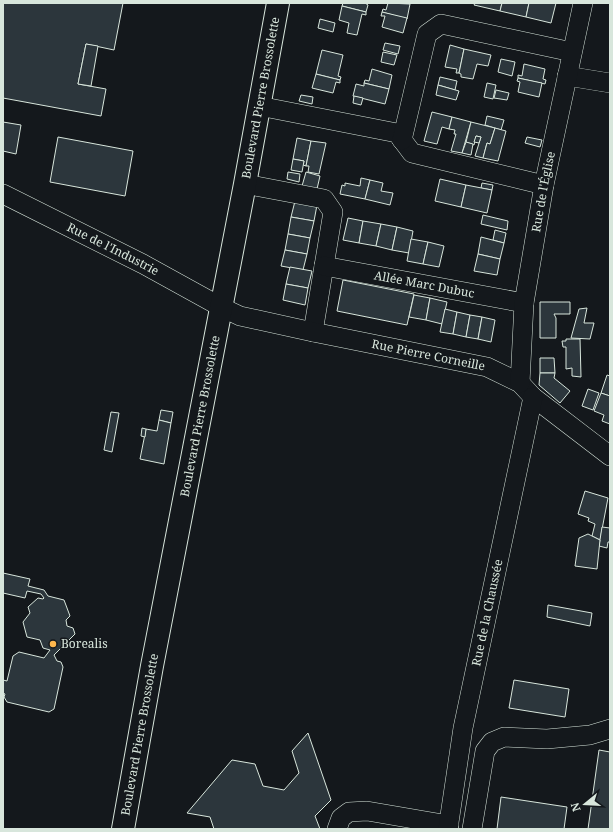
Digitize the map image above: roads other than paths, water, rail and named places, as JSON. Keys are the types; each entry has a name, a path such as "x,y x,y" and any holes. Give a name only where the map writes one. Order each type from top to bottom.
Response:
{"main road":[{"name":"Boulevard Pierre Brossolette","path":"123,829 155,650 245,184 278,3"}],"street":[{"name":"Rue de l'Église","path":"520,383 524,303 544,185 583,3"},
{"path":"402,140 427,34 441,24 572,52"},
{"path":"567,76 610,83"},
{"path":"259,106 397,133 412,153 544,185"},
{"path":"245,184 324,199 333,212 313,332"},
{"name":"Rue de l'Industrie","path":"3,195 143,264 221,307"},
{"name":"Allée Marc Dubuc","path":"324,266 524,303"},
{"name":"Rue Pierre Corneille","path":"221,307 240,316 487,367 520,383 533,397 610,456"},
{"name":"Rue de la Chaussée","path":"449,827 463,728 533,397"},
{"path":"472,829 485,752 492,742 504,737 547,739 590,735 610,729"},
{"path":"337,829 341,818 349,812 367,811 449,827"}],"place":[{"name":"Borealis","path":"53,644"}]}
